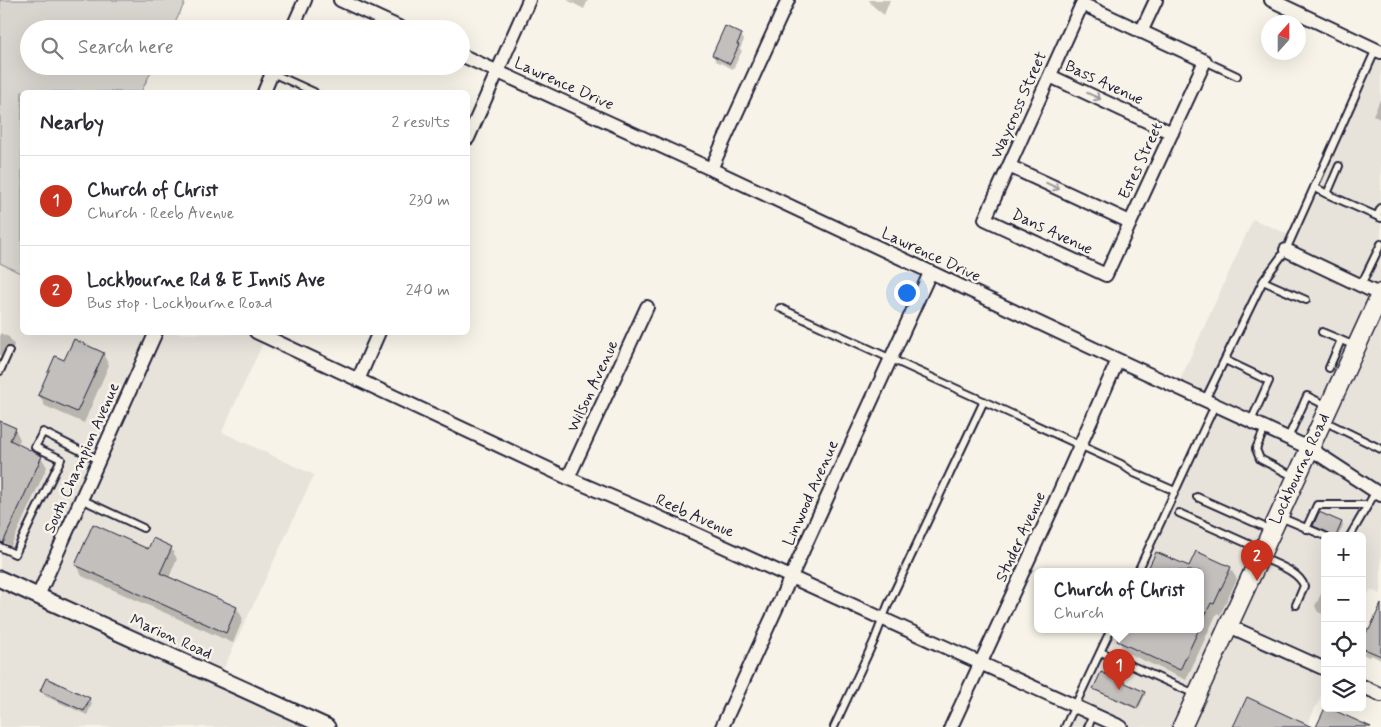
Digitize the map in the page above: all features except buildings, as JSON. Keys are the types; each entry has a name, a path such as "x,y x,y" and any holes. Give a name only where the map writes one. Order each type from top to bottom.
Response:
{"main road":[{"name":"Lockbourne Road","path":"1182,727 1325,413 1349,344 1381,294"}],"street":[{"path":"296,20 305,0"},
{"path":"340,0 384,20"},
{"path":"470,133 529,0"},
{"path":"710,169 788,0"},
{"path":"1141,32 1156,0"},
{"path":"1271,0 1378,50"},
{"path":"1078,2 1205,61"},
{"name":"Waycross Street","path":"985,219 1050,76 1078,2"},
{"name":"Lawrence Drive","path":"470,59 1309,448 1379,493"},
{"name":"Estes Street","path":"1106,275 1205,61"},
{"path":"265,90 272,75"},
{"name":"Bass Avenue","path":"1050,76 1172,133"},
{"path":"1009,166 1130,222"},
{"name":"Dans Avenue","path":"985,219 1106,275"},
{"path":"1286,250 1381,294"},
{"name":"Linwood Avenue","path":"722,727 930,273"},
{"name":"Wilson Avenue","path":"568,478 647,307"},
{"name":"South Champion Avenue","path":"38,596 155,335"},
{"name":"Reeb Avenue","path":"266,335 568,478 652,514 1120,727"},
{"path":"358,380 378,335"},
{"name":"Studer Avenue","path":"951,727 1050,514 1118,360"},
{"name":"Marion Road","path":"0,579 327,727"},
{"path":"1229,626 1321,667"},
{"path":"1366,688 1381,695"}],"lane":[{"path":"1139,568 1175,491 1210,403 1224,360 1263,281 1286,250 1378,50"},
{"path":"1205,61 1237,76"},
{"path":"283,75 310,90"},
{"path":"1327,194 1339,166"},
{"path":"1314,187 1379,217 1381,208"},
{"path":"1361,285 1381,244"},
{"path":"1263,281 1306,300"},
{"path":"780,308 1080,445 1121,464 1134,473 1175,491"},
{"path":"1322,332 1349,344 1329,368"},
{"path":"0,370 9,351"},
{"path":"1224,360 1268,381 1251,421"},
{"path":"1288,438 1307,396 1325,413 1381,449"},
{"path":"834,727 874,642 882,619 984,401"},
{"path":"1265,428 1256,449 1260,459 1296,477"},
{"path":"0,547 15,554 61,459 36,447 43,432 99,460"},
{"path":"1352,532 1368,505 1379,493"},
{"path":"1197,497 1275,524 1306,529 1321,535"},
{"path":"81,500 143,528"},
{"path":"1306,529 1317,505 1368,505"},
{"path":"1179,513 1261,554 1302,579 1304,586 1296,605"},
{"path":"1066,727 1109,633"},
{"path":"1100,652 1197,695"},
{"path":"1088,727 1093,715"}],"shaded area":[{"path":"0,0 186,0 176,20 20,20 20,75 150,75 142,90 20,90 20,273 0,263"},
{"path":"1375,47 1381,50 1381,594 1370,590 1366,599 1366,532 1321,532 1321,696 1306,727 1063,727 1107,633 1204,633 1204,568 1137,568 1213,407 1176,389 1253,219 1292,236"},
{"path":"0,263 20,273 20,335 267,335 222,432 314,475 220,676 328,727 0,727"}],"place":[{"name":"Lockbourne Rd & E Innis Ave","path":"1257,581"},
{"name":"Church of Christ","path":"1119,690"}]}
